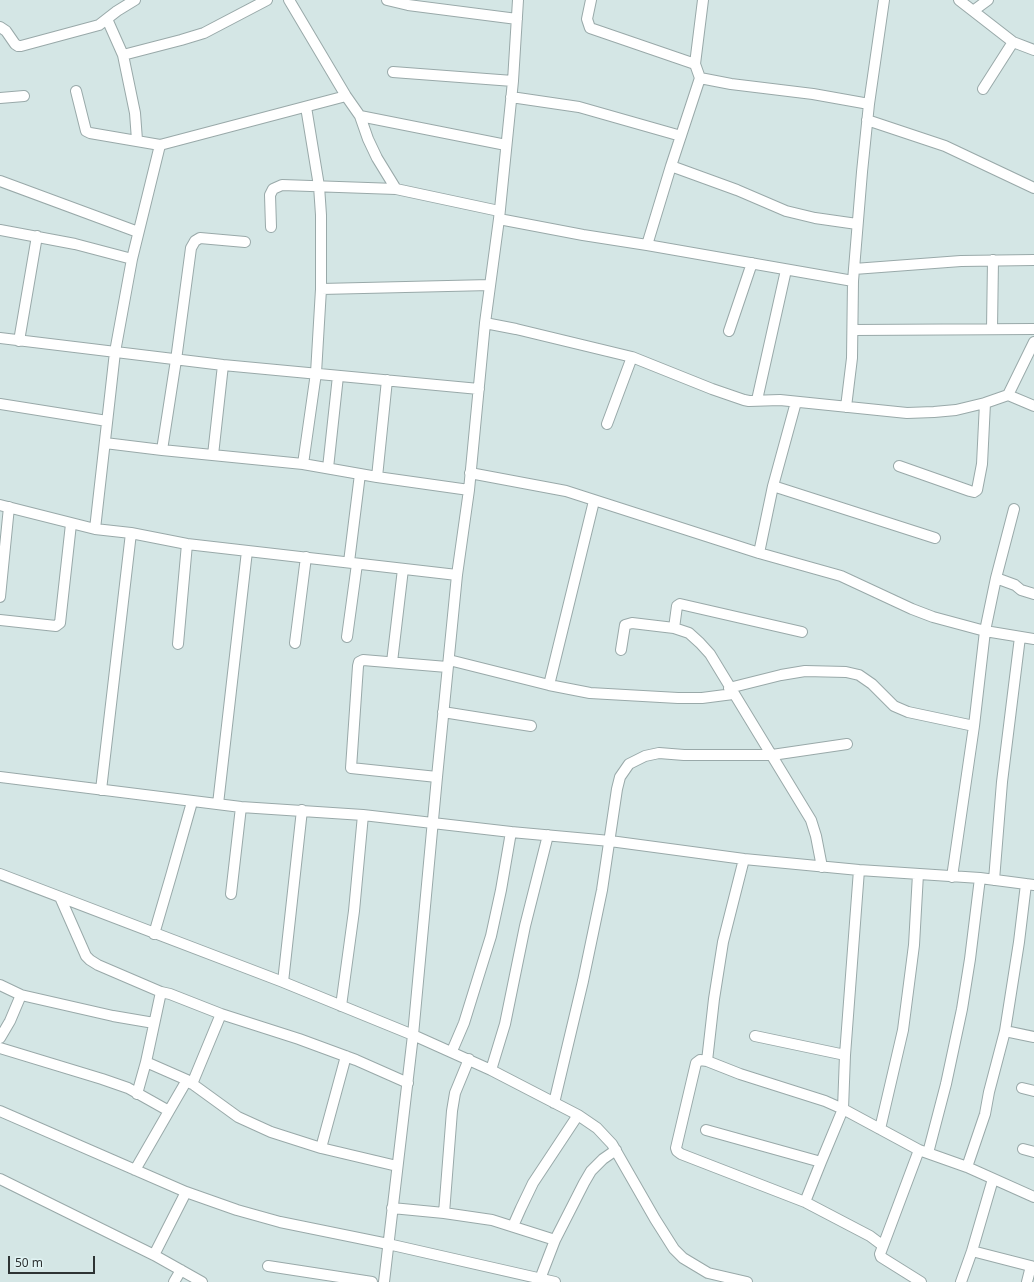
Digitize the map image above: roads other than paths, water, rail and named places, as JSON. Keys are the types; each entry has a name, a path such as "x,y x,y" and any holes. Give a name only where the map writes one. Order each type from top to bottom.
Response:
{"street":[{"path":"0,27 6,31 18,46 99,25 135,0"},
{"path":"123,56 204,33 267,0"},
{"path":"289,0 346,96 360,116 368,139 377,158 396,189"},
{"path":"387,0 408,5 517,19"},
{"path":"384,1282 413,1035 436,777 457,574 469,490 485,323 499,215 513,81 518,0"},
{"path":"591,0 588,19 590,28 695,64"},
{"path":"647,245 700,78 695,64 703,0"},
{"path":"846,407 852,369 853,281 857,224 867,120 884,0"},
{"path":"959,0 1013,42 1034,50"},
{"path":"973,11 988,0"},
{"path":"107,19 123,56 135,114 137,140"},
{"path":"983,89 1013,42"},
{"path":"393,72 513,81"},
{"path":"700,78 731,84 821,95 869,104"},
{"path":"76,92 86,131 90,133 160,144 346,96"},
{"path":"0,98 24,96"},
{"path":"511,97 579,107 681,136"},
{"path":"303,464 316,373 321,288 321,215 319,186 306,107"},
{"path":"360,116 506,145"},
{"path":"867,120 945,146 1034,188"},
{"path":"95,529 115,352 132,259 160,144"},
{"path":"671,166 737,190 786,212 857,224"},
{"path":"0,181 138,232"},
{"path":"271,227 270,195 273,189 282,186 396,189 583,236 647,245 853,281"},
{"path":"0,230 76,244 132,259"},
{"path":"19,341 37,236"},
{"path":"162,450 191,248 195,240 200,238 245,242"},
{"path":"854,269 993,260 1034,260"},
{"path":"992,329 993,260"},
{"path":"729,331 752,263"},
{"path":"757,400 786,270"},
{"path":"321,288 490,285"},
{"path":"485,323 632,357 712,389 744,400 780,400 907,413 956,410 985,403 1008,395 1034,406"},
{"path":"853,330 1034,329"},
{"path":"0,338 176,360 479,389"},
{"path":"1008,395 1034,342"},
{"path":"607,424 632,357"},
{"path":"213,455 223,365"},
{"path":"328,468 338,376"},
{"path":"377,478 387,380"},
{"path":"759,553 773,486 796,402"},
{"path":"900,466 970,492 977,490 982,464 985,403"},
{"path":"0,404 107,421"},
{"path":"105,443 303,464 377,478 469,490"},
{"path":"470,473 566,491 759,553 841,576 912,610 933,617 985,631 1034,639"},
{"path":"347,637 360,474"},
{"path":"773,486 935,538"},
{"path":"549,685 594,500"},
{"path":"0,597 5,506 71,524 187,544 457,574"},
{"path":"952,877 974,726 985,631 996,578 1014,509"},
{"path":"0,620 56,626 60,623 71,524"},
{"path":"101,790 131,534"},
{"path":"178,644 187,544"},
{"path":"218,804 247,551"},
{"path":"295,643 306,557"},
{"path":"392,662 403,569"},
{"path":"996,578 1015,585 1021,590 1034,594"},
{"path":"674,628 677,606 680,604 802,632"},
{"path":"621,650 628,623 674,628 689,633 700,643 710,654 810,820 816,836 822,867"},
{"path":"994,880 1002,789 1020,637"},
{"path":"436,777 353,769 350,766 359,662 363,660 448,664 590,694 678,698 702,698 731,691 781,675 805,671 846,672 859,675 872,684 894,706 908,712 974,726"},
{"path":"443,712 531,726"},
{"path":"554,1102 583,981 602,890 620,777 629,764 645,756 659,754 772,755 847,744"},
{"path":"0,777 192,802 433,822 511,832 610,841 744,859 859,870 980,878 1030,885 1019,942 1005,1031 989,1092 985,1114 966,1167"},
{"path":"154,934 192,802"},
{"path":"231,894 240,807"},
{"path":"283,982 302,810"},
{"path":"341,1006 354,911 362,815"},
{"path":"452,1051 464,1023 491,936 511,832"},
{"path":"491,1070 505,1024 525,926 548,835"},
{"path":"707,1061 714,999 723,942 744,859"},
{"path":"805,1202 820,1162 843,1109 844,1055 859,870"},
{"path":"0,874 283,982 452,1051 578,1115 597,1128 612,1144 674,1249 683,1258 708,1277 747,1282"},
{"path":"880,1129 903,1030 914,945 918,874"},
{"path":"921,1282 881,1257 880,1254 882,1245 924,1151 946,1084 962,1009 980,878"},
{"path":"60,898 86,956 98,965 161,992 346,1056 408,1083"},
{"path":"0,986 21,995 113,1016 154,1023"},
{"path":"137,1094 146,1062 161,992"},
{"path":"0,1038 10,1021 21,995"},
{"path":"135,1170 169,1110 189,1082 221,1014"},
{"path":"1005,1031 1034,1037"},
{"path":"755,1036 844,1055"},
{"path":"0,1048 128,1088 169,1110"},
{"path":"321,1148 346,1056"},
{"path":"444,1213 452,1111 455,1093 469,1060"},
{"path":"882,1245 870,1236 805,1202 681,1154 677,1151 676,1148 696,1063 700,1060 707,1061 740,1074 825,1101 924,1151 993,1178 1034,1197"},
{"path":"146,1062 189,1082 238,1116 271,1132 321,1148 397,1166"},
{"path":"1022,1088 1034,1091"},
{"path":"0,1111 186,1192 237,1210 280,1222 388,1244 555,1282"},
{"path":"513,1226 532,1183 578,1115"},
{"path":"706,1130 820,1162"},
{"path":"1023,1149 1034,1152"},
{"path":"540,1279 555,1240 591,1171 616,1150"},
{"path":"961,1282 972,1251 993,1178"},
{"path":"0,1179 154,1255 202,1282"},
{"path":"154,1255 186,1192"},
{"path":"392,1208 444,1213 492,1220 555,1240"},
{"path":"972,1251 1032,1267 1027,1282"},
{"path":"268,1266 372,1282"},
{"path":"174,1282 181,1270"}]}
